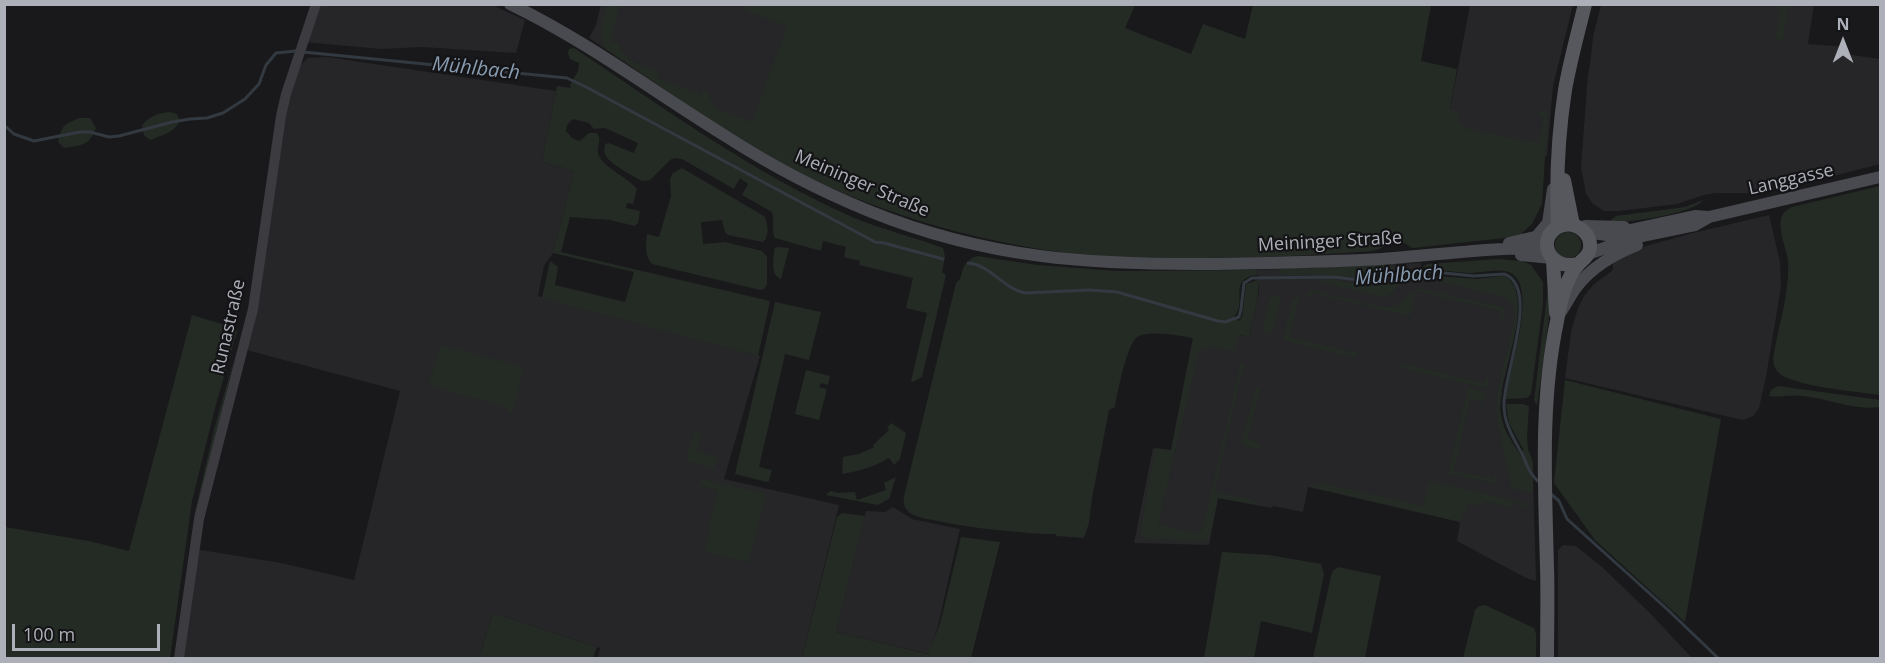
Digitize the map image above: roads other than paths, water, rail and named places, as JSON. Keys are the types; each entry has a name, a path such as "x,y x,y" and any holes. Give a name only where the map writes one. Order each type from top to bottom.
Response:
{"main road":[{"name":"Meininger Straße","path":"510,4 585,44 726,137 782,170 871,212 961,242 1039,257 1117,264 1316,262 1382,259 1459,251 1536,237 1555,230"},
{"path":"1555,230 1559,142 1565,88 1585,4"},
{"path":"1547,658 1544,480 1546,398 1557,319 1566,286 1578,264 1588,254 1590,243 1580,228 1565,189 1559,142"},
{"path":"1536,237 1550,219 1557,174"},
{"name":"Langgasse","path":"1588,254 1632,238 1695,225 1709,217 1881,177"},
{"name":"Langgasse","path":"1580,228 1607,235 1695,216 1709,217"},
{"path":"1557,319 1548,240 1555,230 1565,225 1580,228"},
{"path":"1557,319 1574,291 1594,268 1610,257 1649,241 1662,232"},
{"name":"Meininger Straße","path":"1459,251 1551,255"},
{"path":"1551,255 1564,265 1578,264"}],"street":[{"name":"Runastraße","path":"179,658 199,519 249,328 281,116 316,4"}],"waterway":[{"name":"Mühlbach","path":"4,125 14,134 34,141 80,132 109,137 119,136 172,122 207,118 223,113 245,99 259,84 266,65 276,53 296,51"},
{"name":"Mühlbach","path":"303,52 567,78 875,242 943,259"},
{"name":"Mühlbach","path":"968,263 983,268 1025,293 1089,290 1117,292 1225,322 1239,317 1244,283 1252,278 1335,277 1366,281 1424,271 1474,276 1504,274 1515,282 1520,314 1518,334 1505,392 1504,412 1510,431 1530,471 1540,483"},
{"name":"Mühlbach","path":"1551,494 1559,501 1567,519 1718,658"}]}
